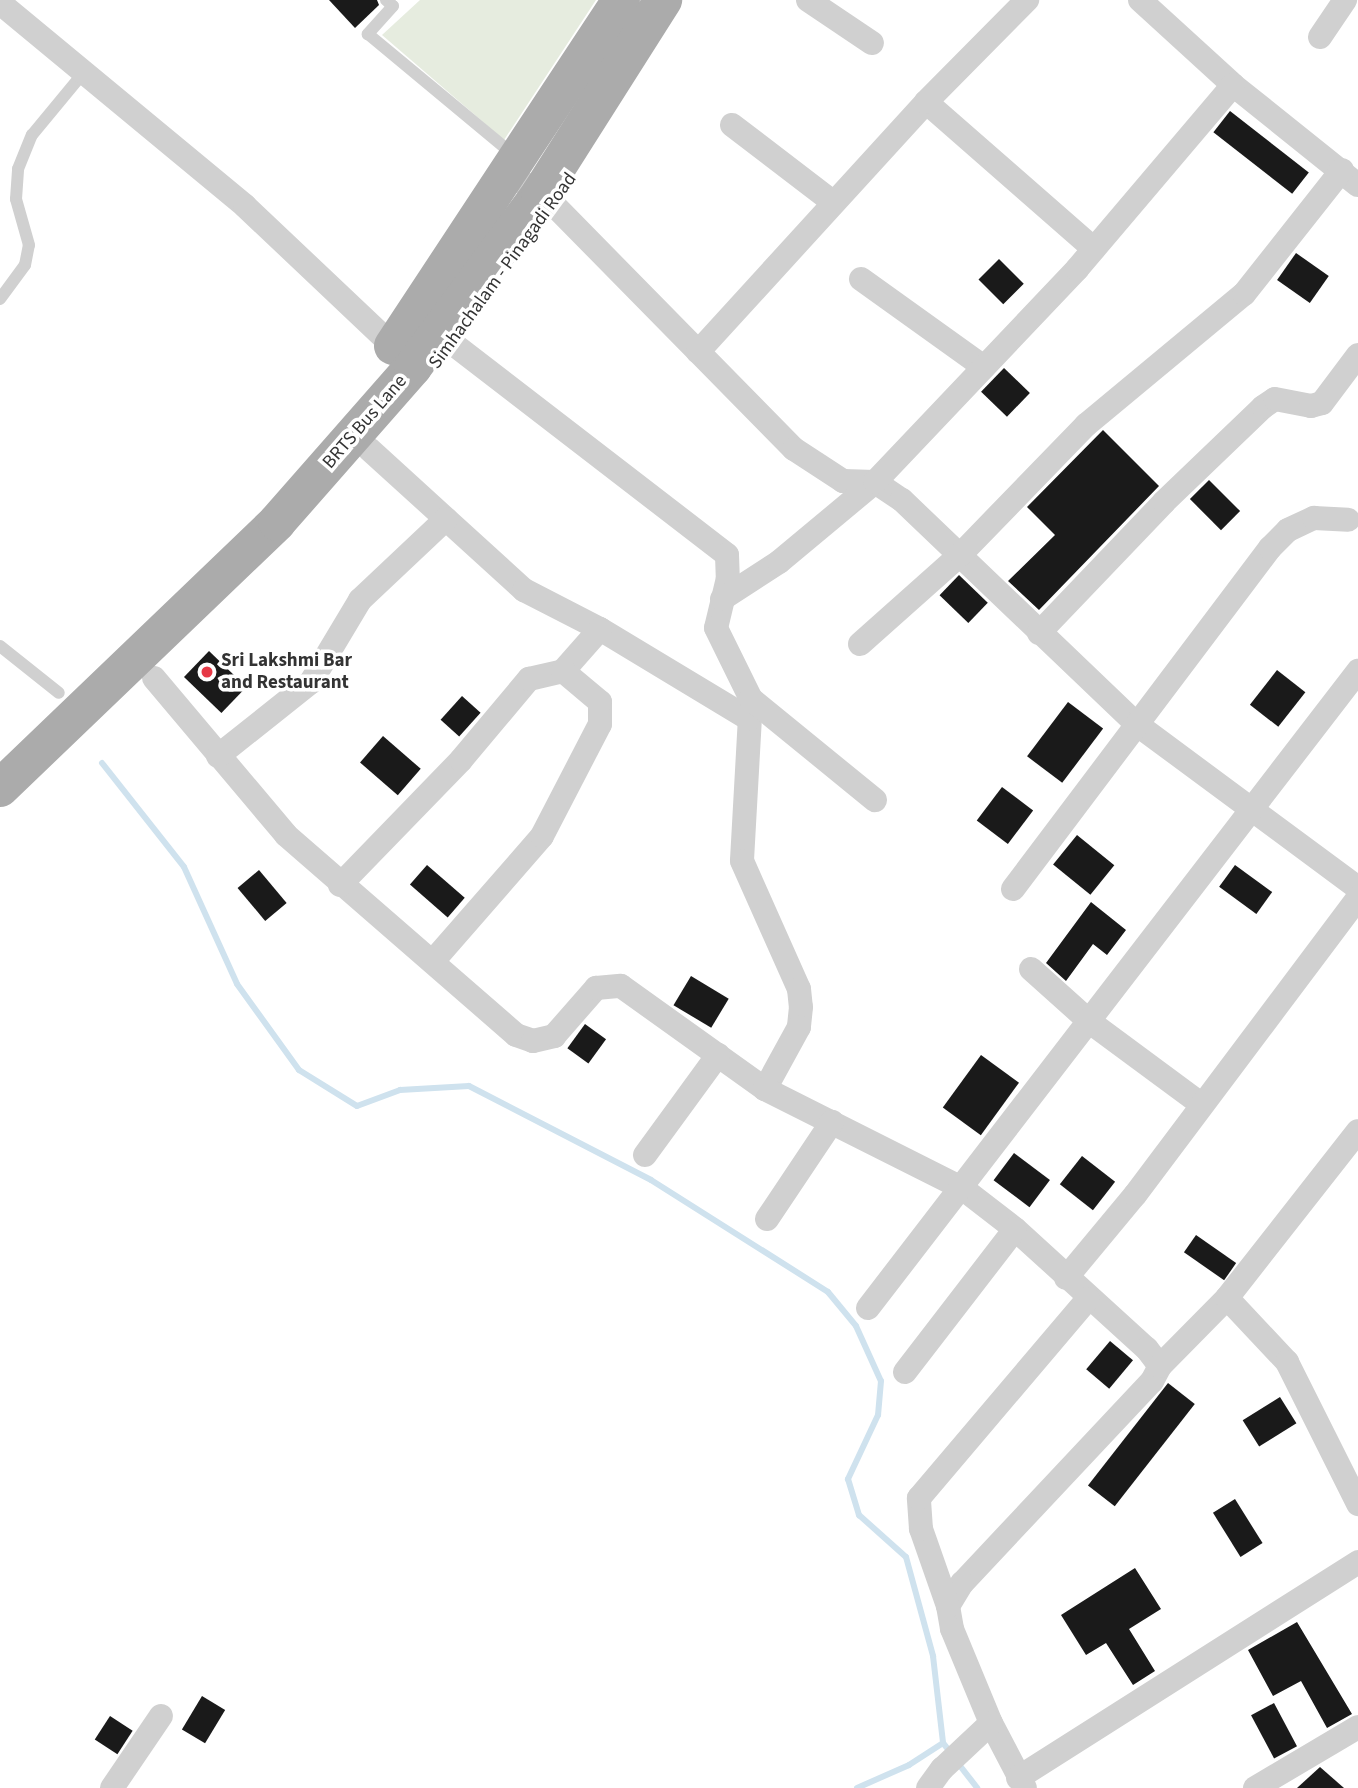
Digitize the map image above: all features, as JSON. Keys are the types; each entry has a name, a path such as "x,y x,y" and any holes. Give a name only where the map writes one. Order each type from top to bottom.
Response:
{"main road":[{"name":"Simhachalam - Pinagadi Road","path":"154,678 369,449 453,343 621,0"},
{"name":"BRTS Bus Lane","path":"0,788 137,660 346,447 413,367 531,182 663,0"},
{"name":"Simhachalam - Pinagadi Road","path":"393,346 685,0"}],"street":[{"path":"808,0 872,43"},
{"path":"860,644 961,554 1086,425 1244,294 1353,177 1233,85 1140,0"},
{"path":"1320,37 1345,0"},
{"path":"0,3 245,206 393,346"},
{"path":"698,352 1014,4"},
{"path":"722,599 779,562 875,482 1094,249 1233,85"},
{"path":"926,102 1094,249"},
{"path":"732,125 834,203"},
{"path":"531,182 698,352 820,470 843,481 875,482 902,500 1135,723 1358,888"},
{"path":"862,279 984,367"},
{"path":"453,343 721,548 729,563 716,628 750,709 742,861 799,989 801,1007 799,1027 765,1089"},
{"path":"1039,633 1164,502 1263,407 1275,399 1311,406 1322,403 1358,355"},
{"path":"369,449 524,590 750,709 875,800"},
{"path":"1013,889 1135,723 1270,548 1289,530 1314,518 1355,521"},
{"path":"218,756 311,682 360,600 446,519"},
{"path":"340,885 461,760 529,679 563,671 600,629"},
{"path":"434,961 542,836 600,724 600,702 563,671"},
{"path":"868,1308 1358,671"},
{"path":"154,678 286,835 340,885 434,961 516,1035 533,1041 554,1036 596,988 609,984 621,986 765,1089 962,1188 1015,1229 1088,1299 1147,1349 1160,1366"},
{"path":"1066,1278 1202,1105 1358,898"},
{"path":"1031,968 1090,1021 1202,1105"},
{"path":"645,1155 718,1055"},
{"path":"767,1219 832,1122"},
{"path":"948,1606 962,1583 1152,1381 1160,1366 1227,1298 1358,1131"},
{"path":"905,1372 1015,1229"},
{"path":"1227,1298 1287,1362 1358,1504"},
{"path":"1088,1299 919,1498 921,1529 948,1606 952,1629 991,1723 1021,1783 1358,1562"},
{"path":"112,1788 161,1716"},
{"path":"935,1778 991,1723"},
{"path":"1255,1788 1358,1727"}],"lane":[{"path":"393,2 368,34 501,148 531,182"},
{"path":"0,299 25,265 29,245 16,199 18,169 32,135 85,71"},
{"path":"0,646 59,693"}],"shaded area":[{"path":"420,0 596,0 504,140 382,35"}],"building":[{"path":"329,0 377,0 379,5 355,28"},
{"path":"1230,111 1309,173 1292,194 1213,132"},
{"path":"1296,253 1329,276 1310,303 1277,280"},
{"path":"999,259 1024,284 1003,304 978,280"},
{"path":"1004,368 1030,393 1007,417 981,392"},
{"path":"1103,430 1159,486 1039,610 1008,581 1055,535 1027,507"},
{"path":"1209,480 1240,511 1221,530 1190,499"},
{"path":"959,575 988,603 968,623 940,595"},
{"path":"209,651 246,687 221,713 184,677"},
{"path":"1277,670 1305,692 1278,727 1250,705"},
{"path":"462,696 481,713 459,737 441,720"},
{"path":"1068,702 1103,728 1062,783 1027,756"},
{"path":"383,736 421,769 398,795 360,762"},
{"path":"1002,787 1033,810 1008,844 977,821"},
{"path":"1077,835 1114,865 1090,895 1053,865"},
{"path":"427,865 465,898 448,917 410,885"},
{"path":"1235,865 1272,892 1256,914 1219,887"},
{"path":"259,870 287,903 265,921 238,888"},
{"path":"1091,902 1126,930 1107,955 1093,944 1066,981 1046,963"},
{"path":"691,976 729,999 711,1028 673,1005"},
{"path":"585,1024 606,1039 588,1064 567,1048"},
{"path":"981,1055 1019,1083 981,1135 943,1108"},
{"path":"1014,1153 1050,1180 1029,1207 994,1180"},
{"path":"1082,1156 1115,1182 1093,1210 1060,1184"},
{"path":"1196,1235 1236,1263 1224,1280 1184,1252"},
{"path":"1110,1341 1133,1360 1109,1389 1086,1369"},
{"path":"1168,1383 1195,1404 1115,1506 1088,1485"},
{"path":"1280,1397 1296,1423 1259,1447 1243,1420"},
{"path":"1235,1499 1263,1543 1241,1557 1213,1513"},
{"path":"1135,1568 1161,1609 1129,1629 1155,1671 1133,1685 1106,1643 1086,1655 1061,1615"},
{"path":"1297,1622 1352,1714 1327,1728 1301,1681 1273,1696 1248,1650"},
{"path":"202,1696 225,1710 205,1743 182,1729"},
{"path":"1274,1703 1297,1746 1274,1758 1251,1715"},
{"path":"110,1716 133,1731 117,1754 95,1739"},
{"path":"1320,1767 1344,1788 1297,1788"}],"waterway":[{"path":"102,763 184,867 237,984 299,1070 357,1106 400,1090 469,1086 651,1180 828,1292 856,1326 881,1381 878,1415 848,1479 859,1515 906,1557 933,1656 943,1743 951,1753"},
{"path":"857,1788 909,1765 943,1743"},
{"path":"957,1762 977,1788"}],"place":[{"name":"Sri Lakshmi Bar and Restaurant","path":"207,672"}]}
